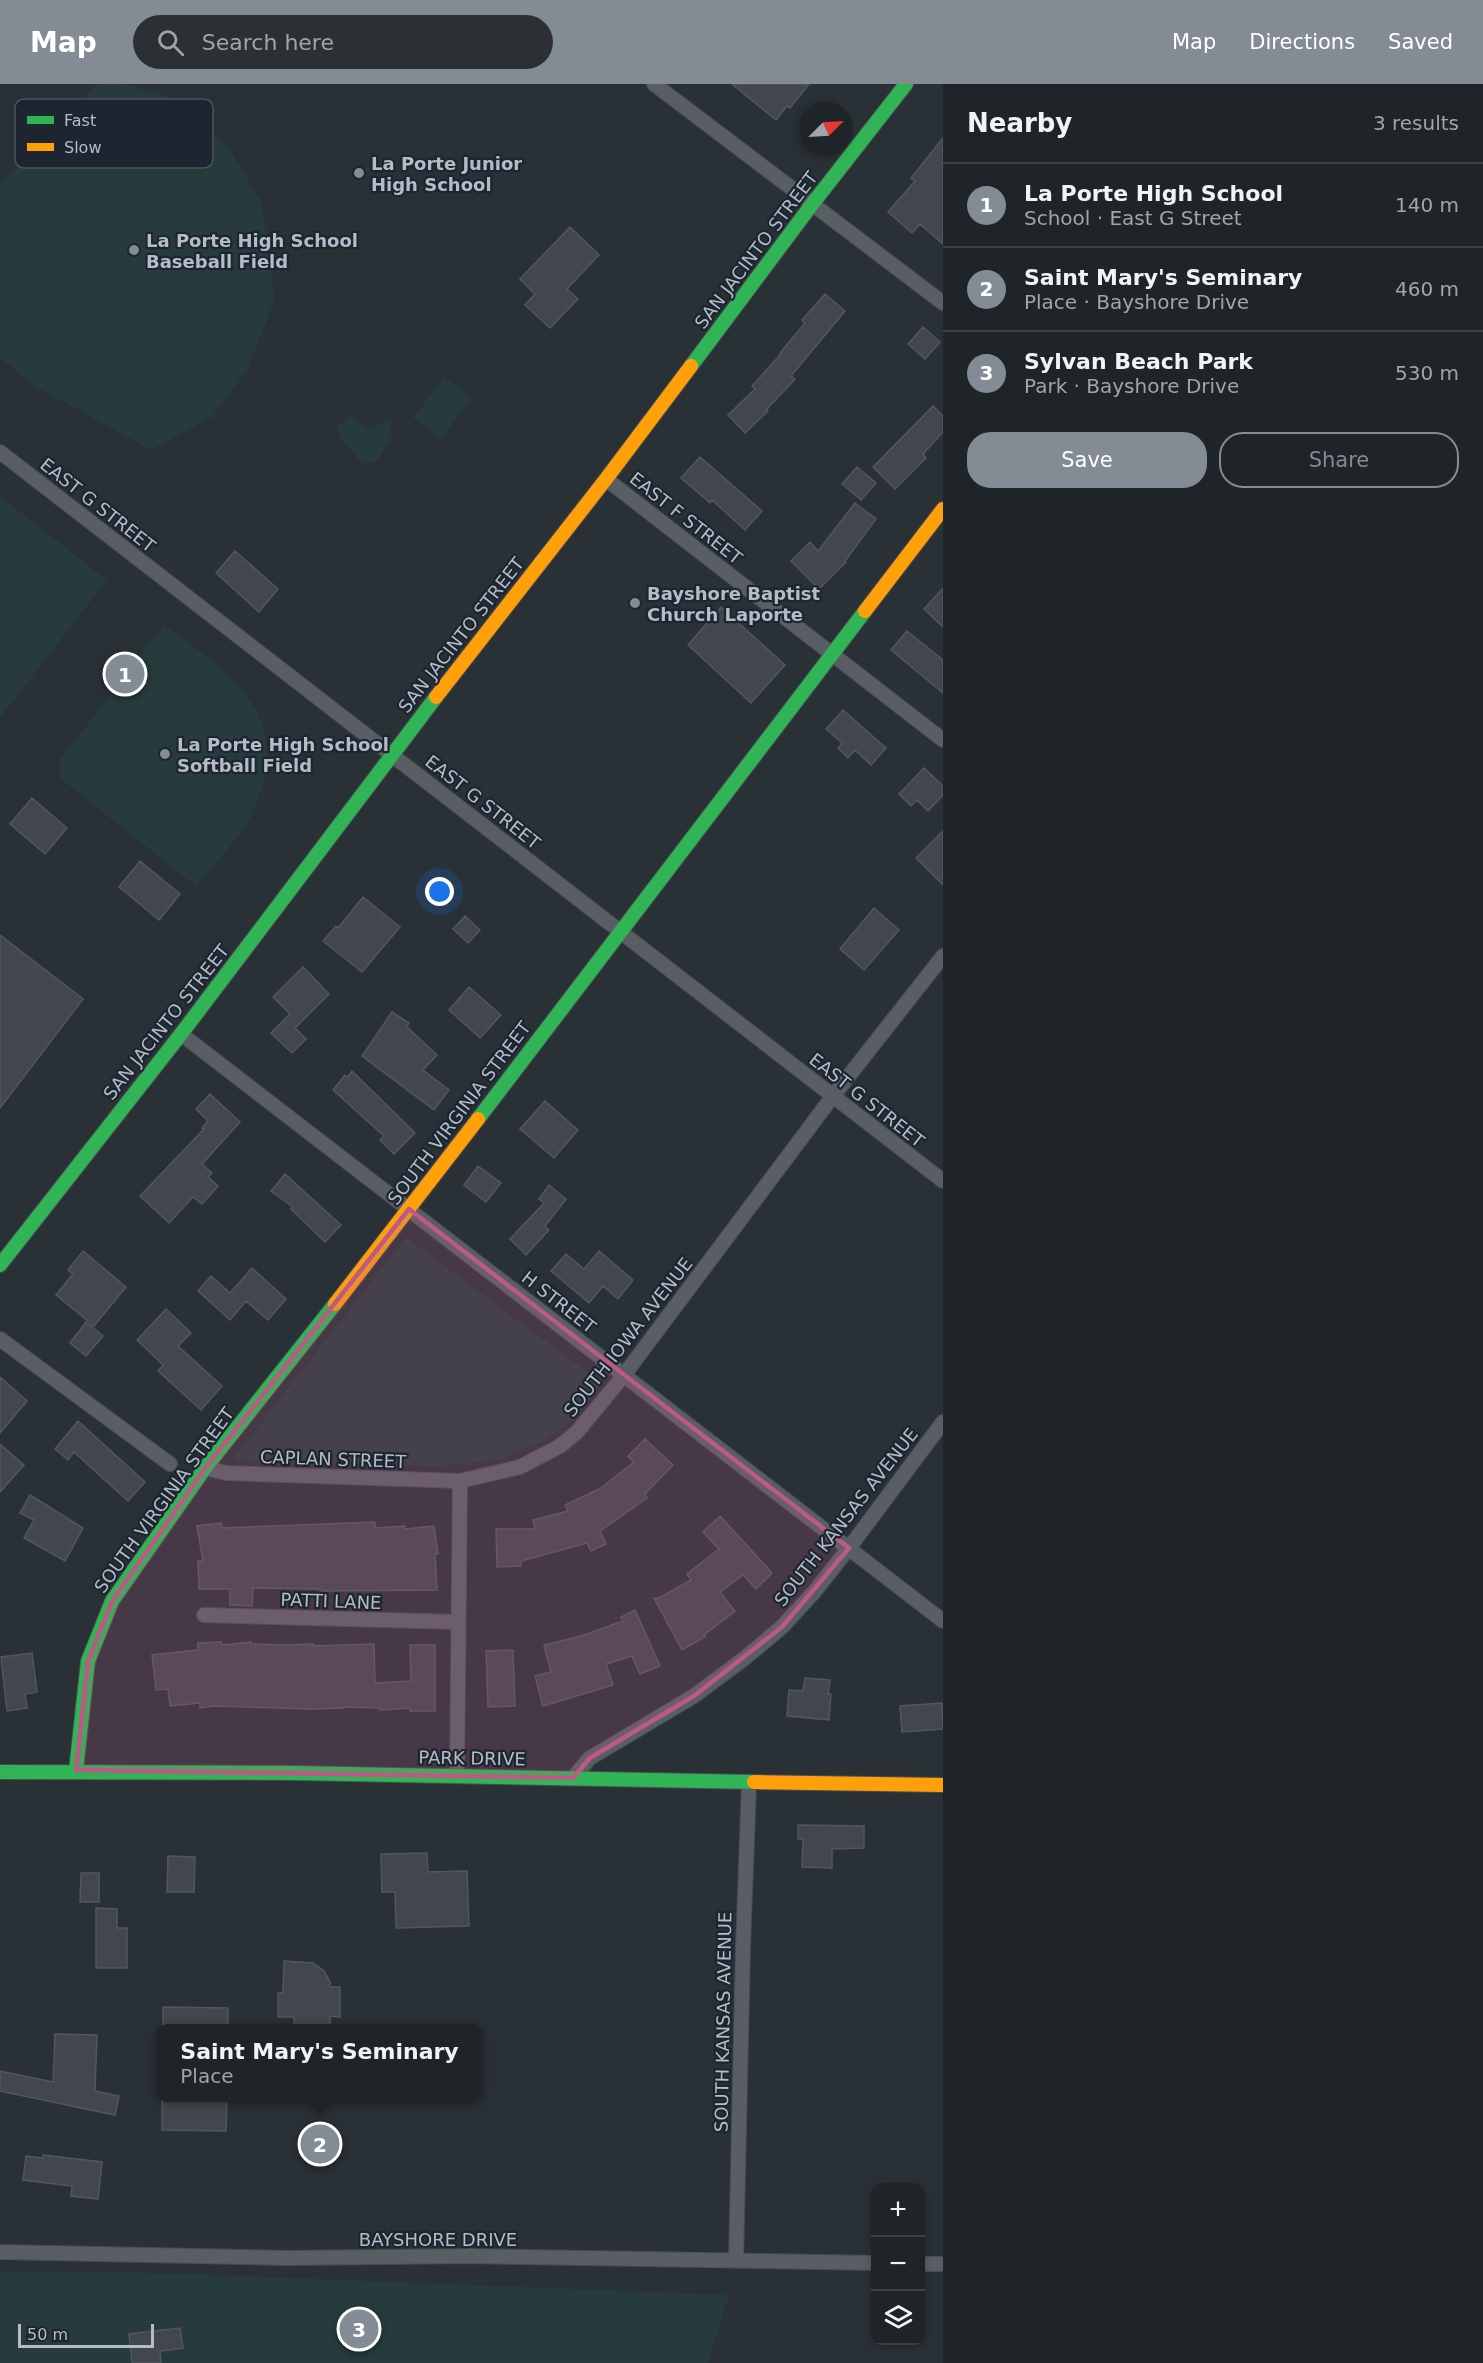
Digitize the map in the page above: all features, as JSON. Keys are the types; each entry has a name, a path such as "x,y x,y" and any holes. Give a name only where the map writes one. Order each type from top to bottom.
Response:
{"street":[{"path":"654,84 943,303"},
{"name":"SAN JACINTO STREET","path":"0,1265 181,1034 391,755 606,479 813,203 906,84"},
{"name":"EAST G STREET","path":"0,452 943,1181"},
{"name":"EAST F STREET","path":"606,479 943,740"},
{"name":"SOUTH VIRGINIA STREET","path":"76,1770 88,1662 112,1601 205,1468 409,1209 943,509"},
{"name":"SOUTH IOWA AVENUE","path":"460,1482 520,1467 560,1446 577,1432 624,1375 833,1096 943,956"},
{"name":"H STREET","path":"181,1034 943,1621"},
{"path":"0,1339 170,1464"},
{"name":"SOUTH KANSAS AVENUE","path":"573,1778 591,1758 694,1696 745,1659 782,1627 815,1591 849,1548 943,1422"},
{"name":"CAPLAN STREET","path":"205,1468 226,1473 460,1482"},
{"path":"457,1776 460,1482"},
{"name":"PATTI LANE","path":"204,1615 458,1622"},
{"name":"PARK DRIVE","path":"0,1772 76,1770 573,1778 749,1784 943,1785"},
{"name":"SOUTH KANSAS AVENUE","path":"736,2261 749,1784"},
{"name":"BAYSHORE DRIVE","path":"0,2252 287,2258 471,2256 871,2263"},
{"path":"925,2264 943,2264"}],"highlighted area":[{"path":"409,1209 849,1548 782,1627 694,1696 590,1758 573,1778 76,1770 88,1661 112,1601 205,1468"}],"green space":[{"name":"La Porte High School Baseball Field","path":"98,84 124,84 171,99 83,99"},
{"name":"La Porte High School Baseball Field","path":"213,133 227,145 261,201 275,299 248,369 212,417 151,450 33,385 0,358 0,184 16,168 213,168"},
{"path":"444,377 472,398 441,439 413,418"},
{"path":"349,417 356,418 366,429 387,420 391,423 392,436 377,462 363,464 340,438 338,425"},
{"path":"0,496 107,580 0,718"},
{"name":"La Porte High School Softball Field","path":"164,625 224,670 241,687 254,706 263,727 267,751 264,779 252,813 238,836 197,887 61,779 59,761"},
{"path":"406,1237 602,1383 576,1418 545,1440 498,1460 440,1466 274,1465 233,1459"},
{"path":"0,2271 167,2273 729,2295 708,2363 0,2363"}],"building":[{"path":"732,84 809,84 790,108 787,106 776,120"},
{"path":"943,138 943,244 920,224 912,233 888,212 915,181 911,178"},
{"path":"570,227 599,255 567,289 578,299 550,328 525,305 535,294 520,279"},
{"path":"825,294 845,311 791,376 795,379 766,410 768,411 745,433 728,415 755,389 752,386 781,354 805,323 802,320"},
{"path":"923,327 940,342 925,359 908,344"},
{"path":"933,406 943,416 943,432 923,454 926,458 895,489 873,467"},
{"path":"700,457 762,511 745,530 712,500 710,503 681,478"},
{"path":"857,467 876,483 861,500 842,484"},
{"path":"855,503 876,519 846,562 819,589 791,561 810,542 818,551"},
{"path":"235,551 278,589 259,612 216,573"},
{"path":"943,588 943,627 924,609"},
{"path":"721,607 785,665 751,703 688,645"},
{"path":"907,631 943,660 943,693 891,650"},
{"path":"843,710 886,748 871,765 855,750 848,758 838,748 842,743 826,729"},
{"path":"924,768 943,786 943,795 928,811 917,800 911,806 899,794"},
{"path":"32,798 67,828 45,854 10,824"},
{"path":"943,831 943,885 916,858"},
{"path":"140,861 180,894 159,920 119,887"},
{"path":"363,897 400,927 362,972 323,941 336,926 338,928"},
{"path":"874,908 899,930 864,970 840,949"},
{"path":"465,916 480,930 468,943 453,929"},
{"path":"0,935 83,999 0,1108"},
{"path":"303,967 329,994 295,1028 306,1039 292,1053 271,1033 290,1014 273,997"},
{"path":"469,987 501,1015 480,1038 449,1010"},
{"path":"392,1012 409,1023 407,1027 437,1055 423,1070 449,1090 434,1110 362,1056"},
{"path":"352,1071 415,1133 394,1154 380,1140 384,1136 333,1090 345,1075 348,1077"},
{"path":"210,1094 240,1122 202,1164 212,1173 208,1177 218,1186 202,1204 193,1197 169,1223 140,1196 204,1129 202,1128 208,1121 196,1109"},
{"path":"545,1101 578,1130 554,1158 520,1129"},
{"path":"478,1166 501,1183 486,1202 464,1185"},
{"path":"285,1174 341,1225 325,1242 291,1209 293,1207 271,1191"},
{"path":"549,1185 566,1199 545,1226 549,1230 526,1255 510,1239 544,1203 539,1199"},
{"path":"83,1251 126,1287 94,1326 56,1295 73,1274 68,1270"},
{"path":"599,1251 633,1280 618,1299 603,1286 589,1303 551,1271 566,1254 584,1269"},
{"path":"252,1268 286,1299 268,1320 246,1301 230,1320 198,1291 211,1276 230,1293"},
{"path":"166,1309 191,1333 178,1346 222,1386 201,1410 158,1371 163,1365 137,1340"},
{"path":"86,1322 103,1336 86,1356 70,1343"},
{"path":"0,1377 27,1401 0,1433"},
{"path":"78,1421 145,1482 128,1501 74,1452 68,1460 55,1449"},
{"path":"645,1439 673,1465 645,1494 647,1498 600,1531 606,1544 591,1551 587,1543 521,1561 521,1566 497,1567 496,1529 535,1529 533,1520 568,1511 565,1505 601,1488 634,1462 628,1456"},
{"path":"0,1444 24,1465 0,1492"},
{"path":"30,1495 83,1528 65,1561 24,1538 34,1520 20,1513"},
{"path":"720,1516 772,1573 756,1589 743,1575 720,1592 735,1611 704,1635 705,1637 682,1650 654,1598 659,1598 691,1580 687,1574 719,1549 703,1532"},
{"path":"375,1522 375,1528 405,1526 405,1529 434,1526 438,1554 435,1554 437,1590 320,1591 320,1589 253,1588 252,1606 230,1605 230,1589 199,1589 198,1561 203,1561 197,1526 221,1523 222,1528"},
{"path":"635,1610 660,1666 640,1674 632,1656 606,1664 613,1685 543,1706 535,1676 551,1672 544,1645 581,1636 623,1621 621,1617"},
{"path":"221,1642 222,1645 251,1642 251,1644 313,1644 313,1646 374,1644 375,1683 411,1681 410,1645 435,1645 435,1711 410,1711 410,1708 380,1710 380,1708 343,1707 312,1709 214,1706 200,1708 200,1703 170,1706 168,1689 156,1690 152,1655 198,1650 198,1643"},
{"path":"513,1650 515,1706 488,1707 486,1651"},
{"path":"32,1653 37,1692 25,1694 27,1708 7,1711 1,1657"},
{"path":"805,1678 830,1680 829,1720 787,1716 789,1690 803,1691"},
{"path":"942,1703 943,1729 902,1732 900,1706"},
{"path":"798,1825 864,1826 864,1848 832,1849 832,1868 802,1867 803,1839 798,1839"},
{"path":"427,1853 428,1872 467,1871 469,1926 396,1928 395,1892 382,1892 381,1854"},
{"path":"168,1856 195,1857 194,1892 167,1892"},
{"path":"81,1873 99,1873 99,1902 80,1902"},
{"path":"96,1908 117,1909 117,1928 127,1928 127,1968 96,1968"},
{"path":"284,1961 313,1963 324,1971 330,1987 340,1987 340,2017 330,2016 330,2024 294,2024 294,2017 278,2017 278,1993 283,1993"},
{"path":"163,2007 228,2008 228,2024 163,2024"},
{"path":"55,2034 97,2035 95,2091 119,2096 115,2115 0,2091 0,2071 53,2082"},
{"path":"162,2102 227,2102 226,2131 162,2130"},
{"path":"43,2155 102,2162 98,2199 71,2196 72,2186 23,2180 26,2156 43,2158"},
{"path":"180,2328 183,2348 160,2351 161,2363 132,2363 129,2334"}],"traffic: fast":[{"path":"691,366 813,203 906,84"},
{"path":"478,1119 865,611"},
{"path":"0,1265 181,1034 436,697"},
{"path":"76,1770 88,1661 112,1601 205,1468 335,1304"},
{"path":"0,1772 294,1773 754,1782"}],"traffic: slow":[{"path":"436,697 691,366"},
{"path":"865,611 943,509"},
{"path":"335,1304 478,1119"},
{"path":"754,1782 943,1785"}],"place":[{"name":"La Porte Junior High School","path":"359,173"},
{"name":"La Porte High School Baseball Field","path":"134,250"},
{"name":"Bayshore Baptist Church Laporte","path":"635,603"},
{"name":"La Porte High School","path":"125,674"},
{"name":"La Porte High School Softball Field","path":"165,754"},
{"name":"Saint Mary's Seminary","path":"320,2144"},
{"name":"Sylvan Beach Park","path":"359,2329"}]}
